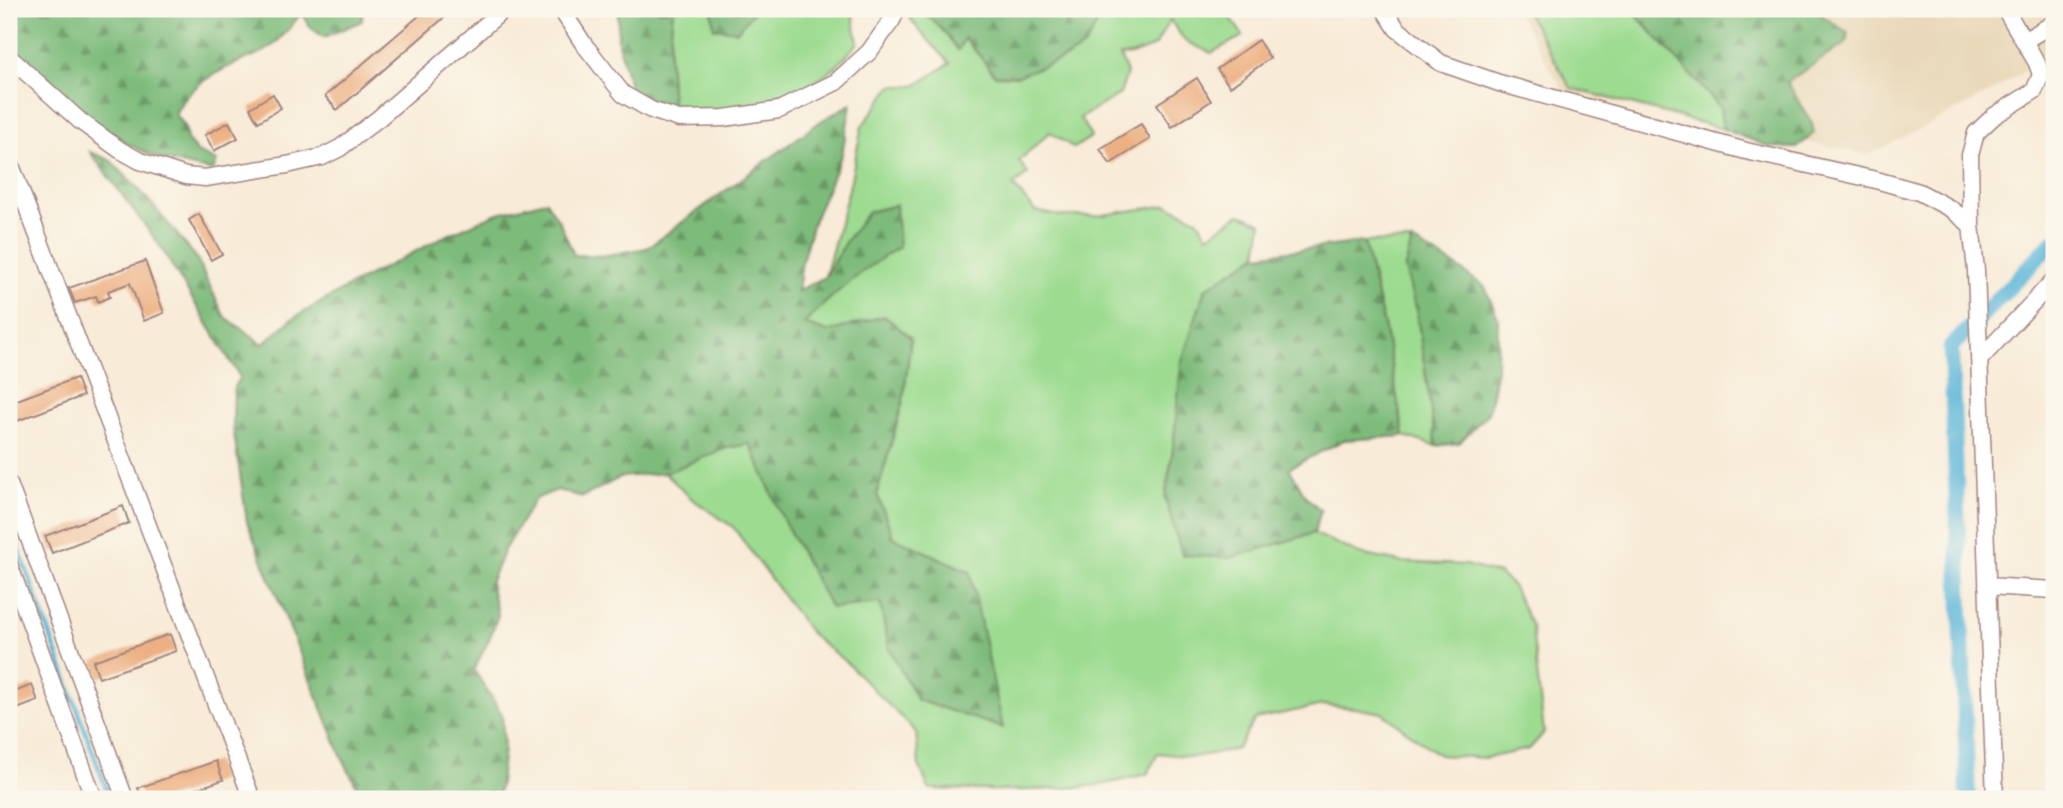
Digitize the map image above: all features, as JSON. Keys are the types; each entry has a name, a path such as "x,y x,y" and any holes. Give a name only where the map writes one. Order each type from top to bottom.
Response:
{"street":[{"path":"9,57 80,121 120,150 140,161 186,176 205,178 287,166 322,157 341,148 504,9"},
{"path":"561,9 583,43 623,94 651,110 680,119 724,118 779,110 836,82 869,52 897,9"},
{"path":"1384,9 1397,29 1441,63 1499,83 1746,151 1919,192 1951,209 1971,225"},
{"path":"1995,799 1970,155 1976,133 1994,116 2034,91 2041,75 2005,9"},
{"path":"2028,48 2054,23"},
{"path":"9,160 251,799"},
{"path":"1979,360 2054,280"},
{"path":"9,484 125,799"},
{"path":"9,564 94,799"},
{"path":"1987,586 2054,590"}],"shaded area":[{"path":"1515,9 2054,9 2054,52 1989,93 1869,155 1564,91"}],"green space":[{"path":"9,9 363,9 362,21 324,37 310,27 302,12 282,37 268,49 213,75 187,95 175,114 185,128 187,140 197,152 217,161 213,171 171,162 142,151 100,127 81,112 9,47"},
{"path":"618,9 673,9 669,54 672,108 631,91 618,43"},
{"path":"673,9 712,9 714,28 736,31 756,9 850,9 858,43 837,66 804,90 757,109 715,112 672,108 669,54"},
{"path":"712,9 756,9 737,31 714,28"},
{"path":"908,9 920,9 941,28 958,49 965,38 995,75 1096,24 1105,9 1225,9 1243,36 1211,53 1185,41 1170,20 1155,46 1120,56 1127,73 1120,94 1080,118 1091,137 1074,148 1050,132 1019,161 1028,174 1013,185 1035,211 1061,216 1096,216 1168,205 1197,219 1208,236 1240,214 1262,223 1257,255 1205,289 1165,499 1230,558 1314,533 1359,554 1401,562 1466,565 1499,574 1512,585 1532,627 1544,733 1529,749 1486,758 1439,755 1382,713 1323,705 1255,719 1237,749 1193,757 1158,753 1147,774 1115,782 1039,790 929,789 919,765 916,732 847,663 811,634 733,527 692,499 665,473 726,448 750,444 784,521 880,603 889,648 970,572 893,537 877,494 903,401 911,338 884,316 828,332 803,324 865,268 846,241 825,277 849,189 862,126 892,86 915,86 950,63 919,30 907,14"},
{"path":"920,9 1105,9 1085,46 1067,57 1017,76 995,75 965,38 958,50 941,28"},
{"path":"1533,9 1628,9 1720,107 1723,129 1571,88 1527,13"},
{"path":"1628,9 1818,9 1823,16 1848,33 1846,43 1787,82 1812,124 1814,133 1797,148 1770,147 1723,129 1720,107"},
{"path":"851,104 842,154 813,222 802,261 798,291 825,277 846,241 868,212 896,205 899,247 849,282 804,324 828,332 885,316 911,338 903,401 877,494 893,537 970,572 1003,728 917,700 889,648 880,603 831,608 784,521 750,444 726,448 665,473 621,477 583,497 557,490 535,499 504,550 490,583 498,615 474,670 502,714 504,748 498,799 363,799 341,755 247,522 233,427 234,387 240,377 158,243 90,152 110,160 145,196 196,257 224,316 263,344 292,319 441,238 495,214 546,201 560,223 574,255 602,256 647,248 821,121"},
{"path":"1412,241 1405,268 1417,314 1436,446 1404,436 1384,325 1364,242"},
{"path":"1412,241 1451,263 1485,287 1498,318 1497,369 1488,413 1459,443 1436,446 1417,314 1405,268"},
{"path":"1364,242 1384,325 1404,436 1344,440 1289,468 1306,497 1321,510 1314,533 1230,558 1182,555 1165,499 1181,364 1205,289 1257,255"}],"building":[{"path":"427,9 454,9 337,110 325,96"},
{"path":"1258,40 1270,58 1230,87 1217,69"},
{"path":"1197,78 1211,101 1172,127 1157,104"},
{"path":"273,94 281,108 258,122 250,108"},
{"path":"229,122 238,138 214,151 205,135"},
{"path":"1141,124 1150,139 1110,164 1100,149"},
{"path":"199,214 222,254 211,260 189,220"},
{"path":"145,261 164,313 144,321 130,283 108,291 110,297 98,302 96,296 75,303 69,288"},
{"path":"76,378 83,396 9,424 9,403"},
{"path":"123,506 129,523 52,553 45,536"},
{"path":"170,634 176,651 99,678 93,661"},
{"path":"32,685 38,701 9,712 9,694"},
{"path":"216,761 223,780 166,799 142,799 138,788"}],"waterway":[{"path":"1968,799 1951,347 2054,241"},
{"path":"9,522 110,799"}]}
